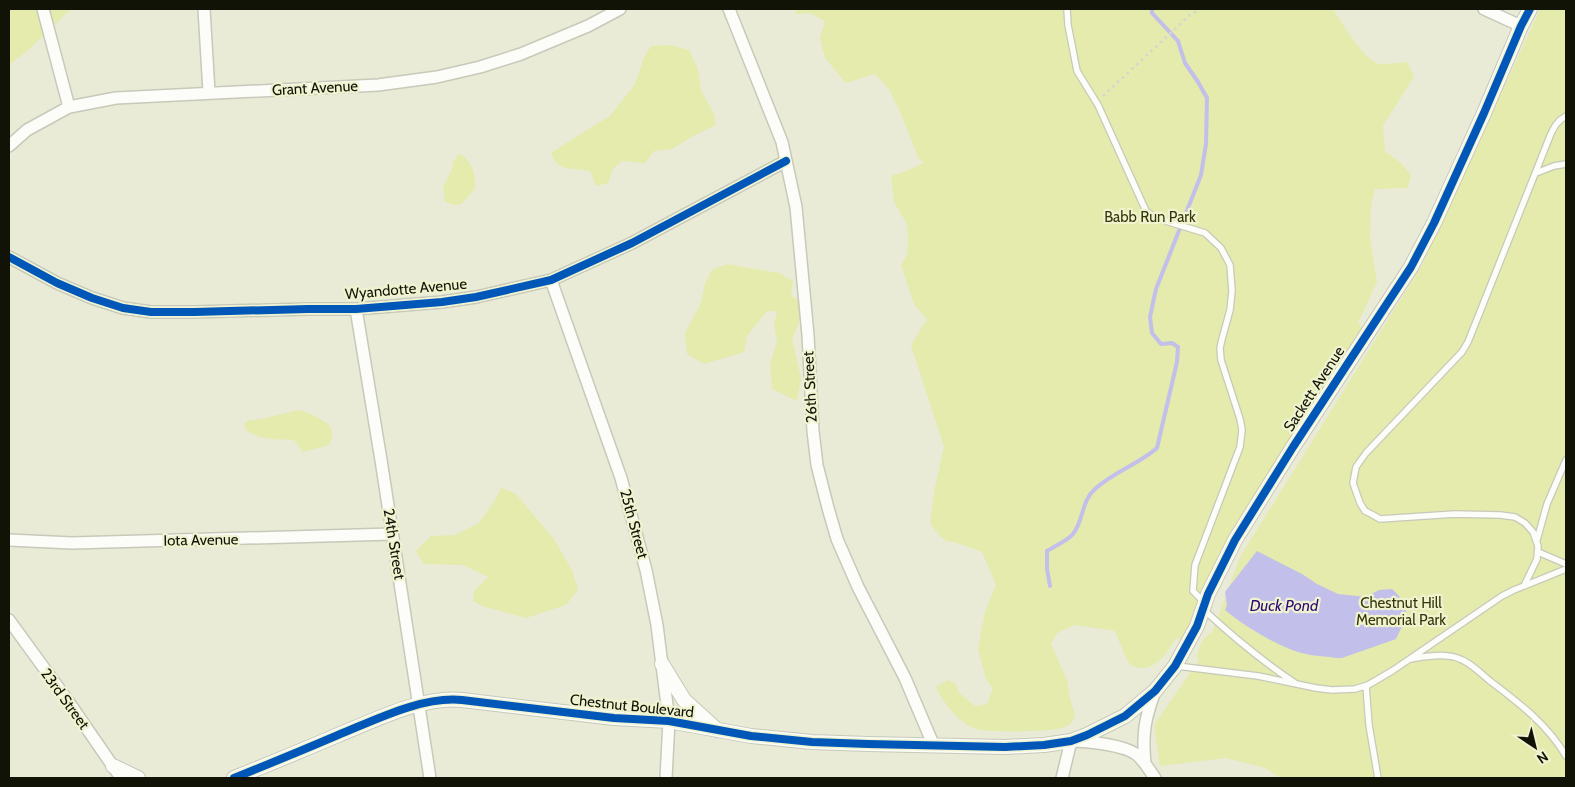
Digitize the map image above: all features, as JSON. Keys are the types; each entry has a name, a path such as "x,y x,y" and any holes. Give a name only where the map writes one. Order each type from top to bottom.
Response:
{"street":[{"path":"43,9 69,107"},
{"path":"204,9 209,92"},
{"name":"Grant Avenue","path":"9,146 27,130 69,107 116,98 378,85 437,77 480,67 521,54 588,26 620,9"},
{"path":"1484,9 1521,26"},
{"name":"Sackett Avenue","path":"1071,741 1125,716 1155,691 1175,666 1198,626 1204,606 1230,549 1265,490 1411,267 1434,223 1530,9"},
{"name":"26th Street","path":"731,13 782,142 796,207 808,335 812,431 828,508 837,539 858,587 905,678 934,744"},
{"name":"Wyandotte Avenue","path":"9,257 57,283 103,302 123,308 151,312 356,309 442,302 476,297 551,280 627,246 786,160"},
{"name":"25th Street","path":"551,280 630,507 646,570 657,625 669,721 666,778"},
{"name":"24th Street","path":"356,309 430,778"},
{"name":"Iota Avenue","path":"9,541 80,543 392,534"},
{"name":"23rd Street","path":"9,620 121,778"},
{"path":"662,664 684,700 718,730"},
{"path":"1145,763 1144,725 1155,691"},
{"name":"Chestnut Boulevard","path":"234,778 369,722 418,704 443,699 614,718 669,721 751,736 812,742 1005,747 1044,745 1071,741"},
{"path":"1062,778 1071,741 1090,742 1135,753 1145,763 1155,778"},
{"path":"113,766 138,778"}],"lane":[{"path":"1067,9 1068,25 1077,71 1096,102 1146,211 1156,218 1205,233 1221,248 1230,265 1232,291 1230,310 1222,339 1221,360 1238,411 1242,430 1240,447 1195,565 1193,591 1220,625 1268,665 1298,685"},
{"path":"1537,540 1525,523 1515,517 1500,514 1380,518 1365,511 1356,494 1353,483 1356,467 1366,453 1462,352 1468,342 1555,126 1566,116"},
{"path":"1536,173 1554,166 1566,164"},
{"path":"1524,586 1537,559 1537,540 1547,504 1566,460"},
{"path":"1538,552 1566,564"},
{"path":"1175,666 1258,676 1332,690 1355,689 1366,686 1408,660 1489,604 1514,590 1566,570"},
{"path":"1408,660 1426,656 1449,656 1466,662 1528,710 1551,733 1566,756"},
{"path":"1366,686 1369,725 1378,778"}],"path":[{"path":"1096,102 1176,28 1201,9"}],"green space":[{"path":"9,9 71,9 27,51 9,65"},
{"name":"Babb Run Park","path":"795,9 1333,9 1353,40 1373,61 1379,64 1407,62 1414,77 1383,125 1385,151 1401,163 1411,175 1408,188 1375,189 1371,205 1370,238 1377,282 1358,323 1367,333 1271,480 1190,641 1176,638 1154,665 1142,668 1131,666 1115,631 1075,625 1057,633 1051,644 1067,680 1075,715 1072,722 1065,727 1021,731 976,729 963,722 952,712 936,687 947,680 956,684 958,692 975,706 987,704 993,689 986,679 978,649 985,612 996,585 982,552 946,541 930,523 934,492 944,447 911,345 927,320 914,304 901,265 907,255 907,224 894,202 891,176 924,163 919,159 889,89 875,74 846,83 825,58 820,38 825,21 810,13 796,14"},
{"name":"Chestnut Hill Memorial Park","path":"1540,9 1566,9 1566,778 1281,778 1265,768 1226,758 1160,766 1154,725 1199,660 1197,657 1200,646 1203,640 1212,633 1240,557 1422,265"},
{"path":"669,45 689,50 698,69 701,90 714,114 716,125 672,149 654,151 645,163 622,161 613,169 608,183 596,186 590,171 566,168 557,163 551,153 610,116 635,84 644,57 651,46"},
{"path":"458,155 463,155 471,166 475,179 475,189 461,204 454,205 445,202 443,187 453,167 452,164"},
{"path":"727,264 779,273 793,281 791,296 803,303 798,325 792,339 801,378 797,401 772,389 770,364 777,341 774,324 777,313 775,311 767,311 747,336 744,352 704,364 687,354 685,333 701,303 705,283 712,270"},
{"path":"298,410 312,414 332,429 329,445 303,452 294,440 257,436 246,430 244,424 247,421"},
{"path":"501,488 515,493 554,539 572,570 578,590 566,605 526,618 482,606 473,601 474,591 488,577 463,565 424,564 416,551 431,536 455,535 479,523"}],"water":[{"name":"Duck Pond","path":"1257,551 1338,594 1366,597 1379,590 1392,589 1403,602 1406,612 1396,639 1342,658 1336,658 1298,652 1279,645 1250,628 1225,610 1227,605 1225,592"}],"waterway":[{"path":"1050,586 1047,569 1047,551 1070,537 1077,529 1090,494 1102,483 1157,448 1177,362 1178,347 1172,343 1161,344 1152,333 1150,317 1156,289 1201,175 1206,144 1207,98 1185,63 1178,41 1152,13 1152,9"}],"cycle path":[{"path":"234,778 399,710 415,705 447,700 462,700 614,718 669,721 751,736 812,742 868,744 1005,747 1044,745 1071,741 1125,716 1155,691 1175,666 1197,626 1208,594 1235,540 1293,447 1411,267 1434,223 1530,9"},
{"path":"9,257 57,283 92,298 123,308 151,312 356,309 442,302 476,297 551,280 632,243 786,161"}]}
